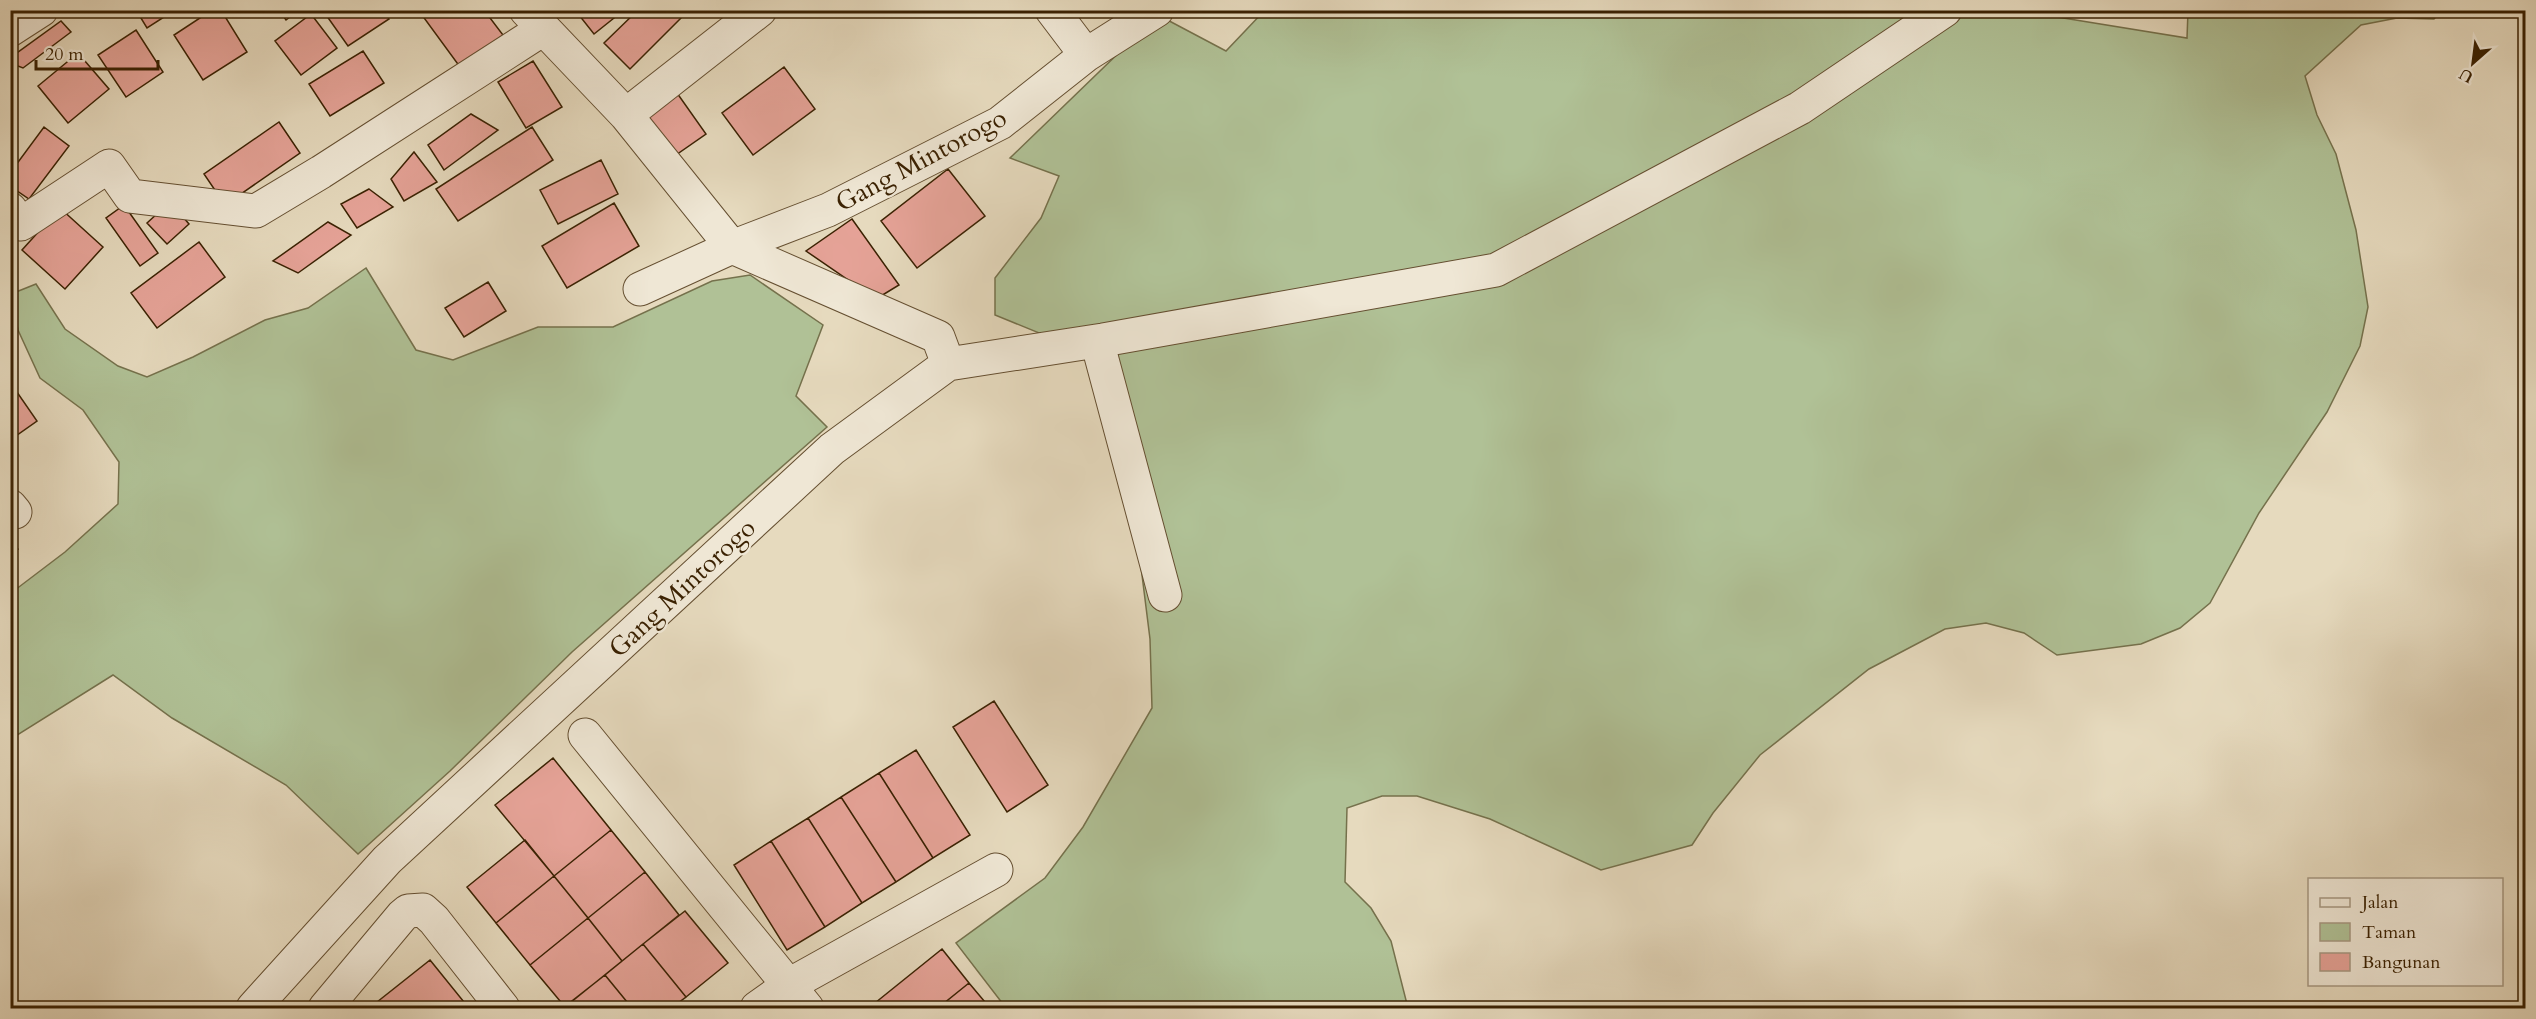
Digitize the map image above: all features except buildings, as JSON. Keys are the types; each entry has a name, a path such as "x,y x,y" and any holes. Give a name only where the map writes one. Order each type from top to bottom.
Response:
{"street":[{"path":"10,30 41,10"},
{"path":"626,115 760,10"},
{"name":"Gang Mintorogo","path":"640,290 732,247 828,210 1000,123 1086,55 1157,10"},
{"path":"10,209 21,224 109,166 130,196 256,211 321,172 534,20 626,115 732,247 938,337 948,364 1097,341 1496,270 1800,108 1945,10"},
{"path":"1055,14 1086,55"},
{"path":"1097,341 1165,595"},
{"name":"Gang Mintorogo","path":"252,1008 387,860 832,449 948,364"},
{"path":"585,735 798,997"},
{"path":"757,1008 798,997 996,870"},
{"path":"325,1008 402,916 415,910 423,910 434,920 503,1008"}],"green space":[{"path":"1265,10 1984,10 1989,16 2051,16 2187,38 2188,11 2441,11 2434,19 2397,18 2361,25 2305,76 2317,115 2336,154 2356,230 2368,307 2360,346 2327,412 2259,513 2210,603 2180,628 2141,644 2057,655 2024,633 1986,623 1945,629 1869,669 1760,755 1713,813 1692,845 1601,870 1490,819 1417,796 1382,796 1347,808 1345,882 1371,908 1391,941 1408,1008 1006,1008 956,943 1045,878 1083,827 1152,708 1150,639 1121,407 1076,348 995,315 995,278 1041,218 1059,176 1010,158 1158,15 1226,51"},
{"path":"366,268 416,350 453,360 538,327 613,327 712,281 750,275 823,325 796,396 827,427 572,652 450,771 358,854 286,785 172,718 113,675 11,739 11,593 65,552 118,504 119,462 83,410 40,378 18,330 11,294 36,284 65,329 118,366 147,377 193,357 265,320 308,308"}]}
